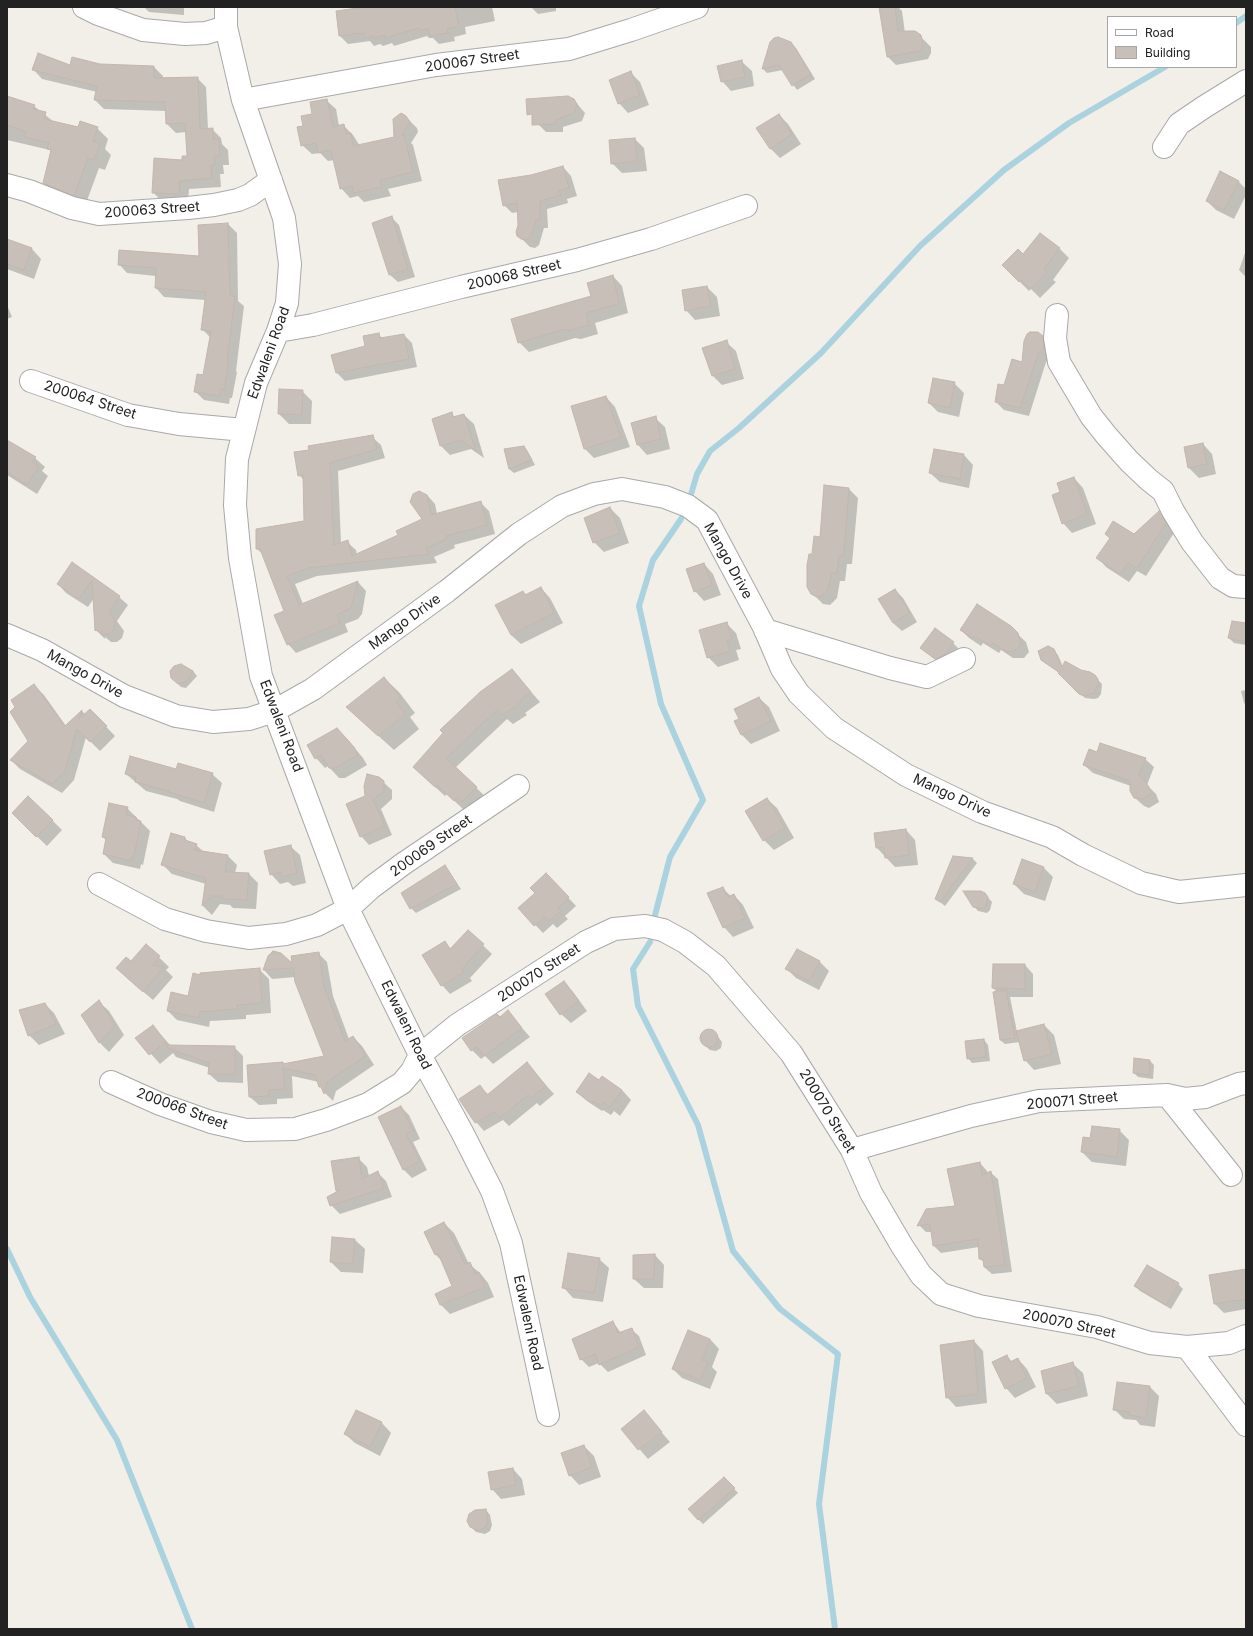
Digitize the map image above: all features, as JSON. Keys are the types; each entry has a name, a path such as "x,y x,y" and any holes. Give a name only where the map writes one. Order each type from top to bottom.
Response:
{"street":[{"path":"84,7 98,14 143,30 185,34 206,33 226,17"},
{"name":"200067 Street","path":"243,100 436,65 569,49 631,30 697,7"},
{"name":"Edwaleni Road","path":"226,17 243,100 284,218 290,264 287,303 278,331 256,383 238,458 235,505 240,558 261,676 348,909 420,1055 492,1191 511,1243 548,1416"},
{"path":"1164,146 1179,124 1246,81"},
{"name":"200063 Street","path":"7,185 29,191 72,208 99,214 214,205 238,200 250,195 271,180"},
{"name":"200068 Street","path":"278,331 313,325 461,287 578,260 651,239 746,206"},
{"path":"1057,315 1055,338 1059,362 1091,416 1129,461 1163,491 1192,542 1220,578 1233,586 1246,587"},
{"name":"200064 Street","path":"31,381 128,415 179,424 244,430"},
{"name":"Mango Drive","path":"7,635 42,650 124,696 176,716 214,722 249,719 274,711 313,689 447,591 518,534 562,506 594,494 622,489 665,497 688,506 707,520 765,630 782,669 799,694 834,728 906,775 982,812 1052,838 1141,883 1178,892 1246,885"},
{"path":"765,630 890,668 927,677 964,659"},
{"name":"200069 Street","path":"99,884 165,919 206,931 250,938 286,934 317,925 348,909 372,887 518,786"},
{"name":"200070 Street","path":"420,1055 457,1026 586,942 614,929 645,926 663,930 685,942 716,966 791,1053 852,1150 871,1193 902,1246 921,1275 941,1294 979,1306 1097,1327 1150,1343 1187,1347 1229,1344 1246,1336"},
{"name":"200066 Street","path":"111,1082 160,1104 211,1122 246,1130 295,1129 326,1120 368,1104 402,1083 412,1071 420,1055"},
{"name":"200071 Street","path":"852,1150 972,1116 1039,1101 1167,1094 1185,1099 1205,1097 1244,1079"},
{"path":"1167,1094 1231,1175"},
{"path":"1187,1347 1246,1425"}],"building":[{"path":"365,7 455,7 459,26 447,29 448,33 430,36 428,29 420,31 419,28 385,38 385,35 374,38 373,36 365,38 364,33 339,36 336,11"},
{"path":"879,7 895,7 898,31 915,31 921,35 923,45 920,51 887,57"},
{"path":"778,37 791,42 811,74 792,86 779,65 762,69 770,42 774,38"},
{"path":"38,53 70,65 72,57 100,64 154,66 154,78 198,77 200,129 213,128 213,139 219,139 220,156 214,156 215,165 211,165 212,178 180,181 179,194 152,193 154,158 182,160 182,156 187,156 185,123 166,124 165,102 94,100 97,86 32,70"},
{"path":"742,60 745,77 721,82 717,66"},
{"path":"631,71 640,95 618,104 609,80"},
{"path":"7,96 35,105 33,109 46,112 44,119 78,127 80,121 98,127 93,141 100,143 94,160 88,158 74,196 43,183 51,150 47,149 49,143 24,137 26,132 7,125"},
{"path":"568,96 574,99 577,104 574,113 555,120 556,124 532,125 532,114 527,115 526,99"},
{"path":"327,99 333,127 344,124 346,134 351,133 353,146 394,137 393,119 401,113 406,116 410,122 401,136 404,135 413,172 380,180 382,187 354,193 352,186 340,189 331,150 318,153 316,143 301,146 297,127 303,126 301,116 312,114 310,102"},
{"path":"779,114 792,134 770,149 756,128"},
{"path":"635,138 637,161 611,164 609,140"},
{"path":"563,166 569,188 559,191 561,195 540,201 540,220 536,220 531,237 526,240 521,239 517,236 516,232 518,225 517,203 503,206 498,180 531,175"},
{"path":"1220,171 1239,181 1224,210 1206,201"},
{"path":"392,216 408,269 389,275 372,223"},
{"path":"228,223 230,296 235,296 227,362 229,362 224,390 221,389 220,396 194,392 197,374 203,375 211,331 201,330 206,292 155,288 156,268 118,265 119,250 199,256 198,225"},
{"path":"1040,233 1060,248 1044,269 1047,272 1030,289 1021,280 1019,282 1002,265 1018,249 1023,254"},
{"path":"7,239 32,248 24,270 7,264"},
{"path":"613,275 619,304 586,313 589,325 571,330 565,329 518,343 511,319 591,296 587,283"},
{"path":"707,286 711,306 685,311 682,290"},
{"path":"1030,332 1038,332 1043,336 1044,348 1038,354 1020,408 995,402 998,384 1004,385 1012,359 1022,362 1024,341 1027,334"},
{"path":"379,333 380,338 404,334 409,359 336,373 331,355 365,346 363,336"},
{"path":"727,340 735,369 712,376 702,348"},
{"path":"933,378 955,382 950,408 928,403"},
{"path":"279,389 303,390 302,415 278,414"},
{"path":"606,396 621,437 584,449 571,406"},
{"path":"452,412 453,417 464,414 476,451 461,440 440,446 432,419"},
{"path":"656,416 661,439 637,445 631,423"},
{"path":"373,435 377,449 330,463 334,545 348,540 352,556 398,535 396,531 422,519 410,502 413,494 419,491 427,495 431,515 481,501 487,525 446,536 447,539 426,548 429,554 308,568 287,576 299,605 358,581 351,608 337,615 340,623 287,645 274,615 284,611 260,549 256,549 256,529 304,521 303,475 298,476 294,452 309,450 308,446"},
{"path":"7,440 36,457 32,462 39,466 27,485 7,472"},
{"path":"1203,443 1207,464 1188,468 1184,447"},
{"path":"524,446 532,460 509,469 504,449"},
{"path":"934,449 964,454 960,479 929,473"},
{"path":"1074,477 1087,514 1062,524 1052,495 1060,492 1057,483"},
{"path":"824,485 849,488 844,556 839,555 837,573 832,573 827,592 817,597 811,594 807,587 807,565 809,554 812,554 814,536 820,537"},
{"path":"610,507 620,533 593,543 584,518"},
{"path":"1159,511 1166,523 1137,568 1128,563 1120,574 1096,558 1110,538 1105,534 1113,521 1134,534"},
{"path":"72,562 120,596 109,611 115,621 114,629 109,634 102,634 96,630 95,631 92,580 79,599 57,584"},
{"path":"704,563 712,585 694,592 686,569"},
{"path":"541,587 554,613 511,635 495,605 523,591 525,595"},
{"path":"895,589 910,613 893,623 878,599"},
{"path":"977,604 1011,626 1018,633 1021,644 1016,650 1008,652 993,643 991,646 960,630"},
{"path":"1232,621 1246,623 1246,642 1228,638"},
{"path":"727,622 732,639 727,641 730,651 707,658 699,630"},
{"path":"935,628 954,642 944,655 935,659 920,648"},
{"path":"1048,646 1054,649 1062,667 1065,661 1081,670 1095,675 1098,679 1098,684 1094,693 1084,696 1079,694 1058,673 1059,672 1041,660 1038,651"},
{"path":"181,664 193,671 187,681 178,684 171,678 170,671 174,666"},
{"path":"512,669 531,692 517,703 518,705 502,715 498,709 446,758 477,787 462,802 457,797 454,801 437,785 435,787 413,767 443,733 440,730 480,692"},
{"path":"384,677 401,698 396,702 406,714 378,736 346,707"},
{"path":"34,684 65,726 82,710 79,719 90,709 107,726 90,742 77,729 65,771 52,784 10,760 28,741 10,712 15,707 11,700"},
{"path":"759,697 771,721 741,735 734,721 739,719 734,709"},
{"path":"337,728 354,747 358,755 335,768 329,768 321,755 315,759 307,745"},
{"path":"1100,743 1146,758 1139,775 1147,784 1152,793 1143,799 1134,798 1130,791 1130,781 1083,765 1089,749 1097,752"},
{"path":"130,756 176,769 178,763 213,773 204,803 169,791 135,782 136,777 125,774"},
{"path":"367,774 379,777 384,781 384,791 373,800 385,826 360,837 346,804 365,796 364,786"},
{"path":"28,796 53,820 36,837 12,813"},
{"path":"767,798 785,828 763,841 745,811"},
{"path":"109,803 128,807 126,815 136,817 136,820 141,821 132,861 103,854 106,838 102,837"},
{"path":"906,829 909,855 885,858 884,847 876,848 874,833"},
{"path":"171,833 185,837 185,840 197,844 195,850 228,855 225,872 249,873 247,900 223,899 222,896 211,896 202,906 206,878 161,865"},
{"path":"291,845 297,873 282,877 281,872 270,875 264,851"},
{"path":"953,856 973,858 940,902 935,899"},
{"path":"1022,859 1044,867 1035,892 1013,884"},
{"path":"445,865 457,884 410,909 401,893"},
{"path":"546,873 569,897 558,908 561,911 549,921 545,917 534,926 518,908 535,893 530,888"},
{"path":"723,887 728,897 734,894 745,918 723,928 707,893"},
{"path":"963,891 981,891 985,893 988,897 986,906 982,909 973,907"},
{"path":"468,930 484,944 462,969 464,972 441,986 422,955 445,941 450,949"},
{"path":"146,944 160,956 153,965 164,967 143,992 116,968 126,957 131,961"},
{"path":"797,949 820,961 809,981 785,969"},
{"path":"273,951 281,953 292,963 291,956 319,952 324,987 345,1041 353,1036 366,1056 327,1082 324,1094 321,1087 319,1087 315,1075 283,1068 285,1089 269,1090 269,1096 249,1097 247,1065 283,1062 283,1064 324,1056 295,982 293,968 263,970 268,956"},
{"path":"993,964 1025,964 1025,989 992,988"},
{"path":"260,968 262,1003 237,1005 237,1009 200,1012 199,1018 167,1011 171,992 188,996 193,973 200,975 200,973"},
{"path":"564,981 579,1001 560,1015 545,994"},
{"path":"1006,990 1015,1038 1000,1040 993,992"},
{"path":"99,1000 115,1025 99,1043 81,1015"},
{"path":"45,1003 56,1024 28,1036 19,1010"},
{"path":"508,1010 522,1028 484,1056 477,1047 471,1051 462,1038 497,1014 500,1017"},
{"path":"1044,1024 1052,1054 1024,1061 1016,1031"},
{"path":"153,1025 166,1042 149,1055 135,1038"},
{"path":"709,1029 715,1032 718,1038 715,1044 709,1047 703,1044 700,1038 703,1032"},
{"path":"984,1039 986,1057 967,1059 965,1041"},
{"path":"167,1045 235,1046 235,1074 208,1074 209,1063 167,1048"},
{"path":"1134,1058 1150,1060 1149,1075 1133,1073"},
{"path":"527,1062 546,1086 531,1098 528,1095 500,1118 495,1112 475,1123 459,1099 480,1085 487,1095"},
{"path":"589,1073 599,1080 602,1076 622,1090 610,1107 604,1102 601,1106 593,1101 592,1103 576,1092"},
{"path":"401,1106 413,1131 406,1134 420,1161 403,1170 378,1117"},
{"path":"1092,1126 1120,1129 1117,1157 1081,1152 1083,1137 1090,1138"},
{"path":"359,1157 362,1179 378,1171 384,1188 330,1206 327,1197 340,1190 336,1191 331,1161"},
{"path":"980,1162 982,1175 991,1171 1005,1265 984,1267 983,1259 979,1259 978,1239 933,1246 930,1224 917,1226 926,1209 955,1206 947,1169"},
{"path":"444,1222 465,1264 470,1262 475,1274 479,1272 485,1287 440,1305 435,1294 452,1286 438,1253 435,1255 424,1232"},
{"path":"332,1237 355,1239 353,1264 330,1262"},
{"path":"568,1253 600,1258 594,1293 562,1288"},
{"path":"655,1254 654,1279 633,1279 633,1255"},
{"path":"1147,1265 1179,1283 1166,1305 1134,1286"},
{"path":"1246,1269 1246,1299 1214,1304 1209,1275"},
{"path":"613,1321 618,1333 632,1328 639,1347 599,1365 595,1354 580,1360 572,1339"},
{"path":"688,1330 710,1339 702,1360 708,1362 700,1380 672,1369"},
{"path":"974,1340 978,1394 946,1398 940,1345"},
{"path":"1007,1355 1010,1362 1018,1358 1027,1378 1005,1389 992,1362"},
{"path":"1073,1362 1079,1386 1046,1394 1041,1371"},
{"path":"1117,1382 1150,1386 1146,1418 1129,1415 1130,1412 1113,1410"},
{"path":"356,1410 382,1422 370,1447 344,1434"},
{"path":"644,1410 662,1432 638,1450 621,1429"},
{"path":"584,1445 592,1467 569,1476 561,1453"},
{"path":"513,1468 516,1485 491,1490 488,1472"},
{"path":"724,1477 735,1488 698,1520 688,1509"},
{"path":"486,1509 488,1520 486,1526 480,1530 470,1527 467,1521 469,1514 475,1510"}],"waterway":[{"path":"1237,22 1246,16"},
{"path":"689,501 697,474 710,451 739,428 821,353 920,246 1004,170 1069,123 1163,68"},
{"path":"654,919 670,857 703,800 661,704 639,606 653,560 681,519"},
{"path":"650,942 633,969 638,1006 698,1125 733,1251 780,1309 838,1354 819,1504 835,1629"},
{"path":"7,1249 30,1297 117,1440 192,1629"}]}
